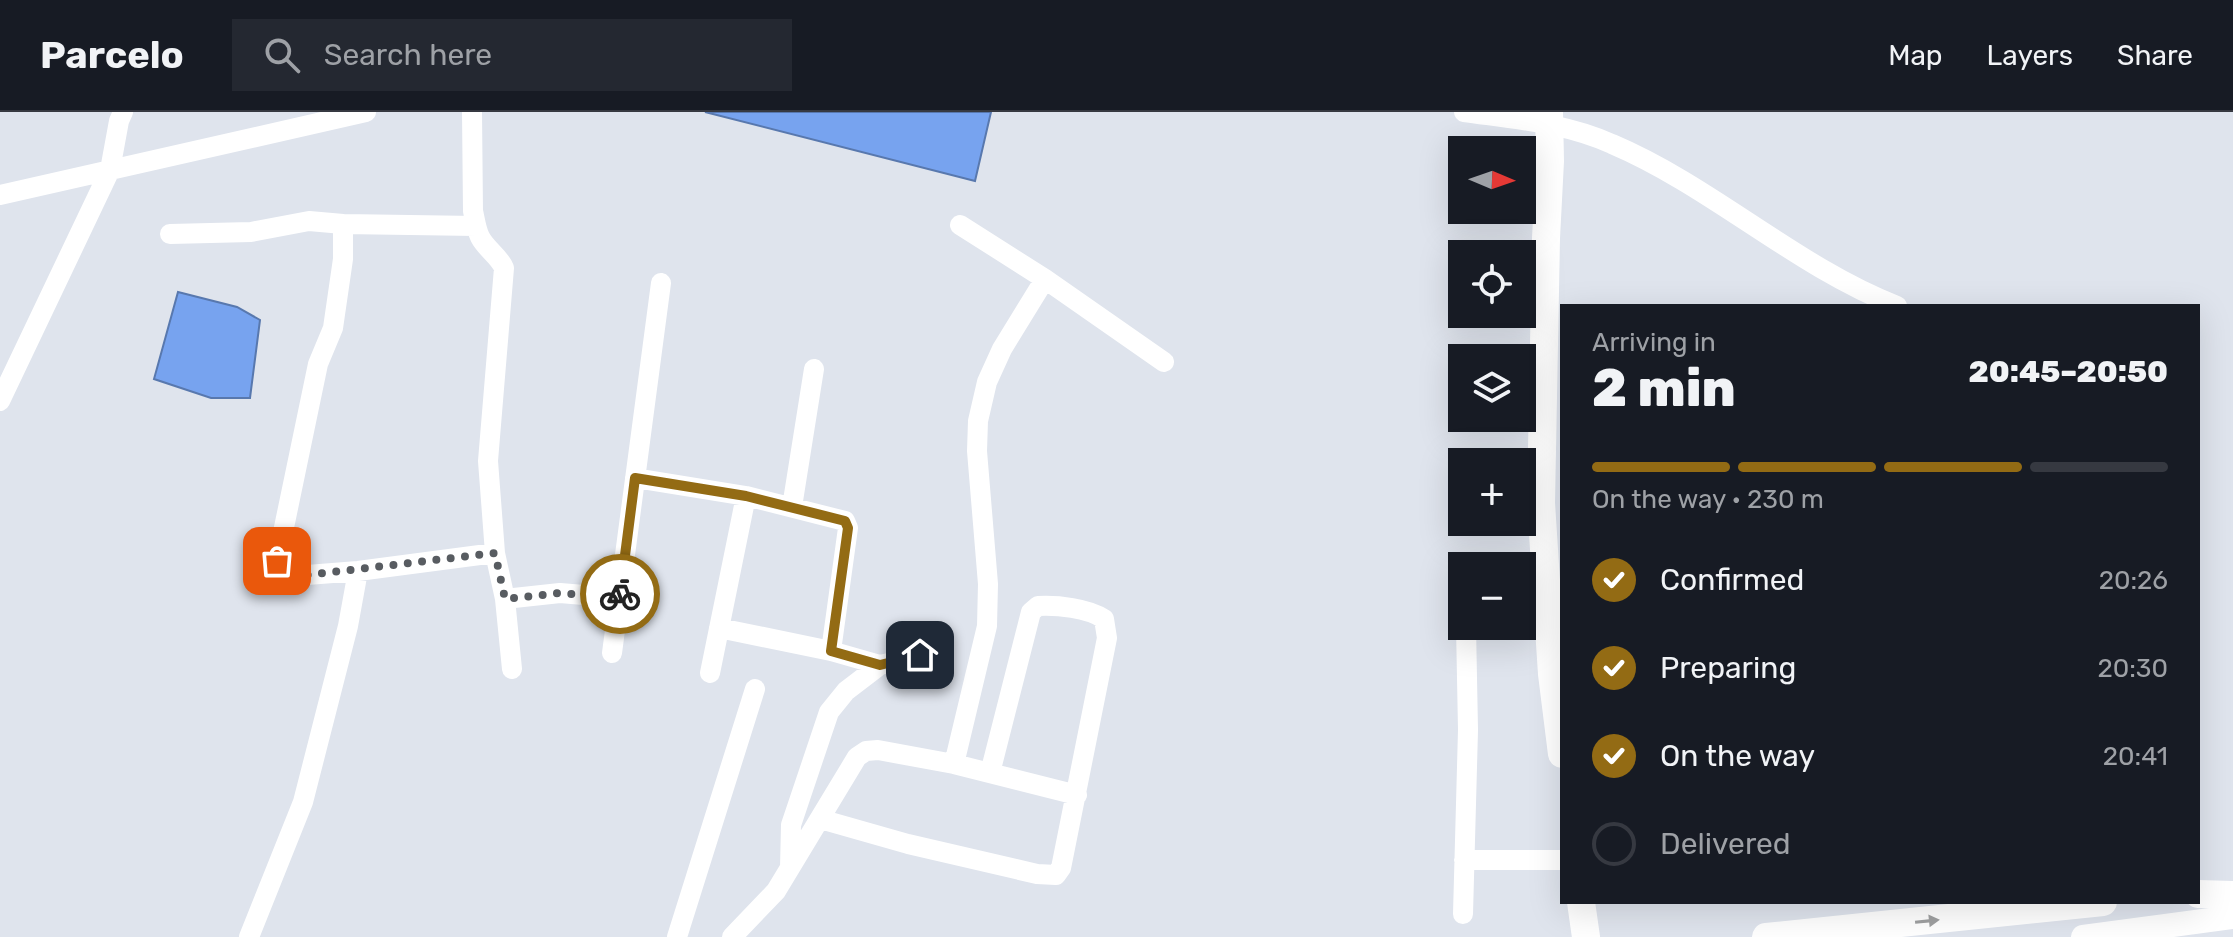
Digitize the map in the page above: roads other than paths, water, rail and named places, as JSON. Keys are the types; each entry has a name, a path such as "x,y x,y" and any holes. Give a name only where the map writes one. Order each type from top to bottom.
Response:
{"highway":[{"path":"1536,557 1552,473 1550,118"},
{"path":"1536,576 1557,674 1560,722"},
{"path":"2200,894 2233,895"},
{"path":"1581,904 1586,937"},
{"path":"1766,937 2084,904"}],"main road":[{"path":"2083,937 2233,917"}],"street":[{"path":"0,401 110,170 123,112"},
{"path":"0,195 366,112"},
{"path":"472,112 473,211 476,226 480,238 501,260 504,268 488,461 495,553 505,599 512,669"},
{"path":"1464,112 1550,118 1653,163 1839,280 1883,304"},
{"path":"170,234 251,232 309,221 476,226"},
{"path":"343,224 343,259 333,328 315,379 277,561 278,572 282,577 290,577 495,553"},
{"path":"960,225 1045,279 1164,362"},
{"path":"954,764 987,626 978,421 987,382 1002,349 1045,279"},
{"path":"612,653 661,283"},
{"path":"792,507 814,369"},
{"path":"635,478 746,496 845,521 848,528 831,651"},
{"path":"710,673 746,496"},
{"path":"249,937 303,802 345,640 358,571"},
{"path":"505,599 560,593 619,598"},
{"path":"820,819 908,844 1048,876 1056,875 1061,868 1077,795 1107,638 1104,619 1097,614 1048,605 1038,606 1031,612 990,773"},
{"path":"719,628 831,651 880,665"},
{"path":"1463,914 1468,730 1466,640"},
{"path":"790,868 791,825 829,712 846,691 880,665 937,652"},
{"path":"677,937 755,689"},
{"path":"732,937 776,891 857,757 866,751 878,750 954,764 1077,795"},
{"path":"1464,860 1560,860"}],"water":[{"path":"705,112 991,112 975,181"},
{"path":"178,292 237,307 260,320 250,398 211,398 154,379"}]}
